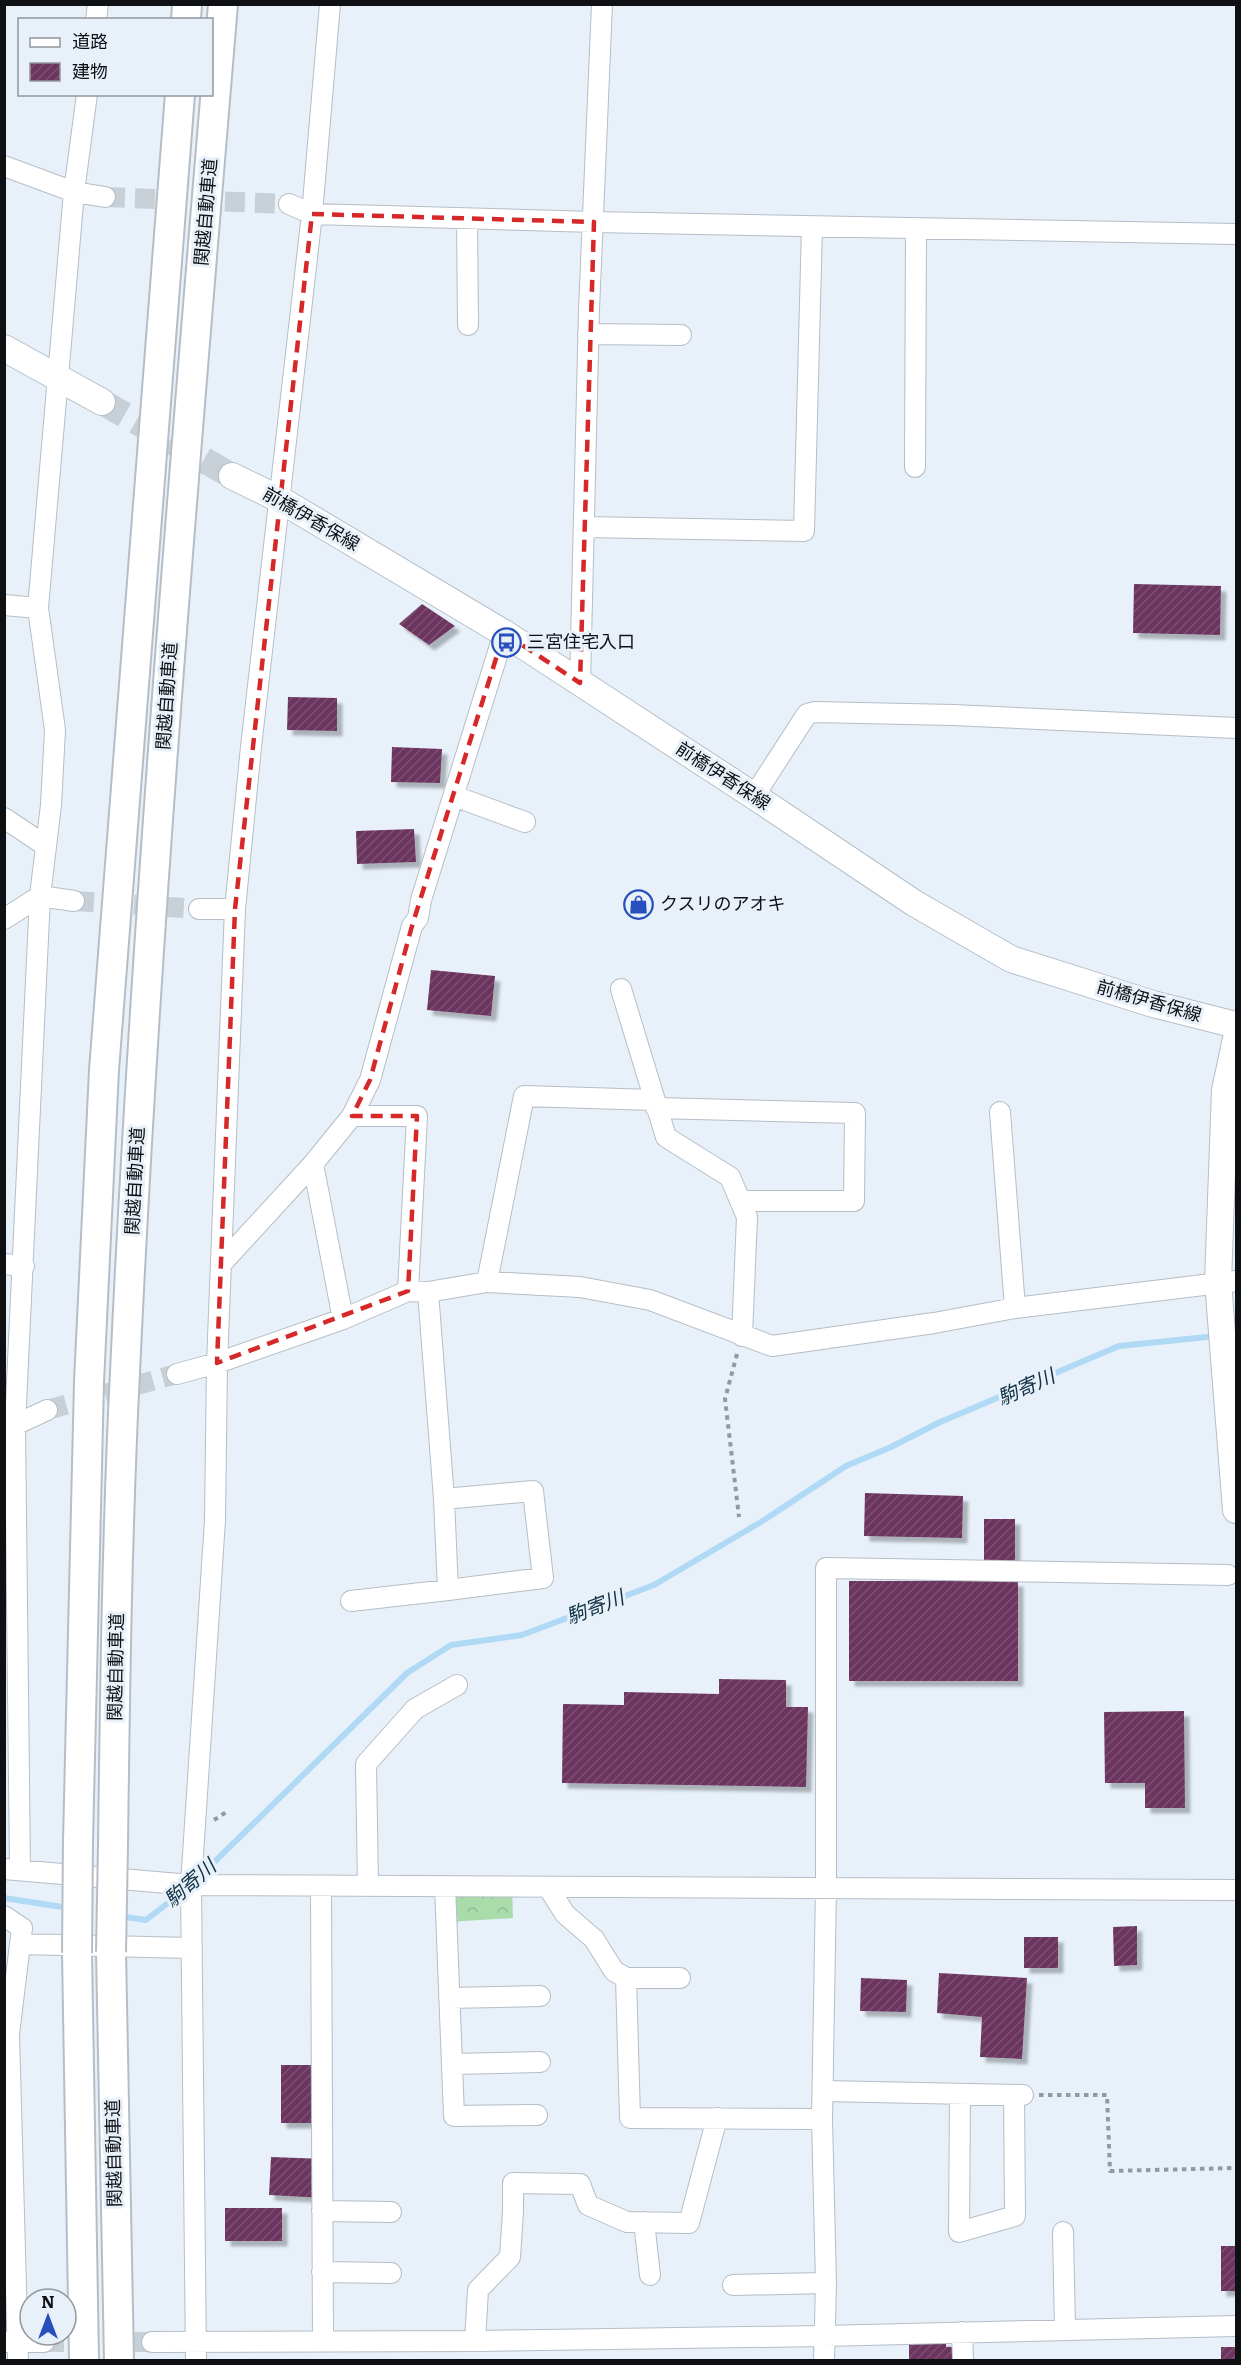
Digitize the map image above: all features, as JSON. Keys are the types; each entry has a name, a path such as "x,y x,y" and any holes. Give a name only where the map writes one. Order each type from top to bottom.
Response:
{"highway":[{"name":"関越自動車道","path":"119,2361 111,1952 117,1588 123,1409 141,1069 166,696 223,4"},
{"name":"関越自動車道","path":"84,2361 77,1953 88,1382 104,1070 180,96"}],"main road":[{"path":"4,348 102,402"},
{"name":"前橋伊香保線","path":"232,476 279,499 504,633 914,903 1011,959 1153,1004 1236,1025"},
{"path":"1236,1039 1225,1090 1227,1281 1221,1322 1236,1510"}],"street":[{"path":"196,2361 191,1948 192,1833 215,1520 217,1363 223,1262 235,909 312,214 330,4"},
{"path":"580,683 588,334 602,4"},
{"path":"87,96 74,192 38,608 55,730 51,805 40,896 14,1265 10,1425 12,1870 191,1885 1236,1890"},
{"path":"4,166 74,192 105,197"},
{"path":"289,204 312,214 467,219 1236,234"},
{"path":"467,219 468,325"},
{"path":"584,526 804,531 812,227"},
{"path":"915,467 916,229"},
{"path":"588,334 681,336"},
{"path":"4,605 38,608"},
{"path":"223,1262 313,1164 352,1116 370,1080 412,926 418,918 421,900 504,633"},
{"path":"754,796 807,714 814,712 953,715 1236,728"},
{"path":"454,796 525,822"},
{"path":"4,818 46,846"},
{"path":"4,919 40,896 74,901"},
{"path":"199,909 235,909"},
{"path":"621,989 666,1137 730,1177 747,1217 742,1336"},
{"path":"487,1282 524,1096 855,1113 854,1202 741,1201"},
{"path":"1000,1112 1015,1308"},
{"path":"352,1116 417,1116 408,1291"},
{"path":"313,1164 343,1319"},
{"path":"177,1374 217,1363 343,1319 408,1291 428,1292 487,1282 580,1287 650,1300 772,1346 934,1323 1015,1308 1227,1281"},
{"path":"428,1292 444,1499 448,1590"},
{"path":"10,1425 46,1410"},
{"path":"351,1601 543,1578 533,1491 444,1499"},
{"path":"824,2361 826,2283 822,2119 826,1888 826,1568 1228,1575"},
{"path":"368,1886 366,1764 415,1709 457,1685"},
{"path":"321,1886 322,2341"},
{"path":"445,1886 454,2116 537,2115"},
{"path":"548,1887 565,1914 594,1940 614,1971 626,1978 680,1978"},
{"path":"4,1916 21,1936 191,1948"},
{"path":"13,2348 9,2034 21,1936"},
{"path":"626,1978 630,2118 822,2119"},
{"path":"449,1998 540,1996"},
{"path":"452,2064 540,2062"},
{"path":"823,2091 1019,2095 1015,2216 959,2232 960,2094"},
{"path":"475,2341 478,2290 510,2257 513,2183 580,2184 588,2205 627,2222 689,2223 717,2118"},
{"path":"322,2211 391,2212"},
{"path":"644,2222 650,2276"},
{"path":"1063,2232 1065,2330"},
{"path":"322,2272 391,2273"},
{"path":"733,2285 826,2283"},
{"path":"152,2342 475,2341 824,2336 1236,2326"},
{"path":"962,2332 963,2361"}],"path":[{"path":"739,1517 725,1399 742,1336"},
{"path":"1019,2095 1107,2095 1110,2171 1236,2168"}],"highlighted area":[{"path":"312,214 594,222 580,683 504,633 412,926 370,1080 352,1116 417,1116 408,1291 217,1363 235,909"}],"green space":[{"path":"452,1886 512,1886 513,1918 447,1922"}],"building":[{"path":"1134,584 1221,586 1220,635 1133,633"},
{"path":"422,604 455,626 429,645 399,624"},
{"path":"288,697 337,698 337,731 287,730"},
{"path":"392,747 442,749 440,783 391,782"},
{"path":"414,829 416,862 357,864 356,831"},
{"path":"431,970 495,976 491,1016 427,1010"},
{"path":"865,1493 963,1496 962,1538 864,1536"},
{"path":"984,1519 1015,1519 1015,1562 984,1562"},
{"path":"849,1581 1018,1581 1018,1681 849,1681"},
{"path":"719,1679 786,1680 786,1707 808,1707 806,1787 562,1783 563,1704 624,1705 624,1692 719,1694"},
{"path":"1184,1711 1185,1808 1145,1808 1145,1783 1105,1783 1104,1712"},
{"path":"1137,1926 1137,1965 1114,1966 1113,1927"},
{"path":"1024,1937 1058,1937 1058,1968 1024,1968"},
{"path":"939,1973 1027,1978 1022,2059 980,2057 982,2017 937,2013"},
{"path":"861,1978 907,1980 906,2012 860,2011"},
{"path":"281,2065 321,2065 321,2123 281,2123"},
{"path":"271,2157 326,2159 324,2198 269,2195"},
{"path":"225,2208 282,2208 282,2241 225,2241"},
{"path":"1221,2246 1236,2246 1236,2291 1221,2291"},
{"path":"909,2341 946,2341 946,2347 952,2347 952,2360 909,2360"},
{"path":"1221,2347 1236,2347 1236,2360 1221,2360"}],"waterway":[{"name":"駒寄川","path":"196,1880 407,1673 451,1645 522,1635 654,1585 761,1522 846,1466 891,1447 938,1423 1119,1346 1217,1336"},
{"name":"駒寄川","path":"118,1916 146,1920 186,1889"},
{"name":"駒寄川","path":"4,1898 69,1908"}],"tunnel":[{"path":"105,197 289,204"},
{"path":"102,402 232,476"},
{"path":"74,901 199,909"},
{"path":"47,1410 177,1374"},
{"path":"78,2342 152,2342"}],"place":[{"name":"三宮住宅入口","path":"506,642"},
{"name":"クスリのアオキ","path":"639,904"}]}
